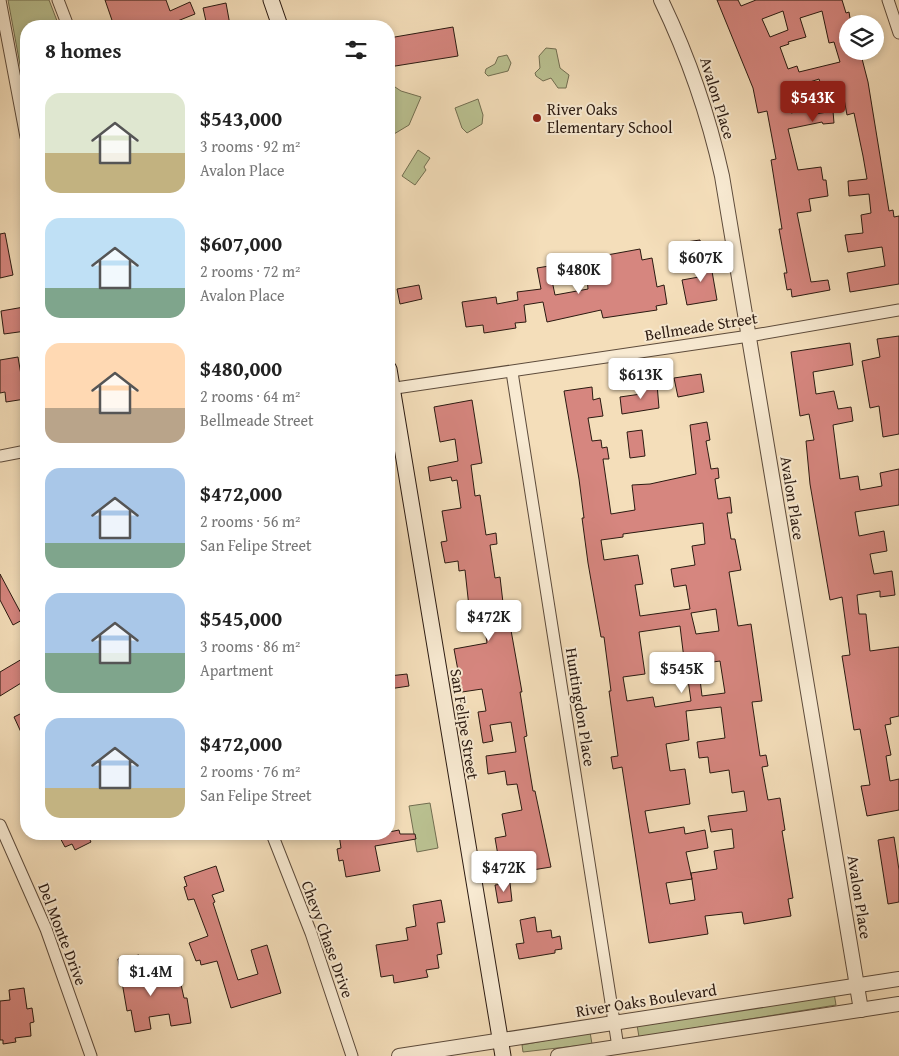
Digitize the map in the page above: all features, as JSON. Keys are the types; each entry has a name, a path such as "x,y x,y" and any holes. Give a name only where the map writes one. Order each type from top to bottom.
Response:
{"main road":[{"path":"271,0 278,20"},
{"name":"San Felipe Street","path":"395,419 503,1056"}],"street":[{"path":"0,0 20,105"},
{"path":"58,0 66,20"},
{"name":"Avalon Place","path":"661,0 692,68 710,123 722,176 861,1010"},
{"path":"888,0 899,33"},
{"name":"Bellmeade Street","path":"395,388 749,336 899,310"},
{"name":"Huntingdon Place","path":"512,372 618,1047"},
{"path":"0,456 20,452"},
{"name":"Del Monte Drive","path":"0,825 46,929 91,1056"},
{"name":"Chevy Chase Drive","path":"274,840 311,933 352,1056"},
{"name":"River Oaks Boulevard","path":"398,1056 899,979"},
{"path":"558,1056 899,1004"}],"green space":[{"path":"8,0 49,0 57,20 20,20 20,65"},
{"path":"546,48 556,49 560,68 569,75 566,88 558,88 551,78 543,81 536,76 535,73 540,68 539,56"},
{"path":"507,55 511,63 508,71 488,76 485,73 486,69 495,64 498,57"},
{"path":"395,87 401,91 421,97 409,125 395,133"},
{"path":"478,99 483,115 482,124 467,133 462,128 455,108"},
{"path":"418,150 430,158 424,167 426,170 415,185 402,176"},
{"path":"430,803 438,848 417,852 409,806"},
{"path":"834,993 836,1005 639,1037 637,1025"},
{"path":"590,1032 592,1044 523,1052 522,1045"}],"building":[{"path":"105,0 166,0 170,11 190,2 195,14 180,20 112,20"},
{"path":"717,0 738,0 741,6 756,0 842,0 846,13 849,12 850,15 839,15 839,59 834,42 829,43 822,11 800,18 806,37 788,42 789,44 780,47 788,69 797,66 799,72 840,62 839,60 862,60 868,82 889,211 893,210 894,217 899,216 899,284 850,292 847,273 885,266 882,247 848,252 845,235 863,233 861,215 871,213 869,194 849,196 848,181 867,179 854,113 847,115 841,82 822,87 819,79 785,90 791,113 809,109 810,115 833,111 834,123 823,124 822,122 788,129 798,170 821,167 823,180 826,180 828,196 809,199 811,211 797,213 811,282 828,280 830,290 792,297 791,289 787,290 784,273 787,273 779,229 782,229 771,160 776,159 767,111 758,113 753,88","holes":["783,11 788,30 770,37 762,19"]},
{"path":"226,3 229,20 206,20 203,8"},
{"path":"453,27 458,56 395,66 395,37"},
{"path":"5,233 13,275 0,278 0,234"},
{"path":"700,240 703,255 689,257 686,242"},
{"path":"640,249 642,260 652,258 657,287 664,285 667,304 656,306 657,310 603,318 601,310 547,322 543,302 524,305 526,322 515,323 516,328 484,333 483,325 466,327 462,302 496,297 497,304 518,300 517,292 541,289 537,268 549,266 555,295 588,289 587,278 599,276 596,257"},
{"path":"709,254 717,300 687,305 682,280 699,277 696,256"},
{"path":"419,285 422,299 400,304 397,289"},
{"path":"20,308 20,332 4,334 1,311"},
{"path":"899,336 899,434 883,437 879,406 870,408 862,361 880,357 877,339"},
{"path":"850,343 853,365 813,372 816,394 834,391 838,409 851,407 853,421 833,425 840,479 858,476 860,490 882,486 880,473 899,469 899,505 855,512 859,536 884,531 887,551 870,554 874,574 892,571 895,595 880,597 880,591 857,595 859,614 866,614 870,651 899,647 899,716 890,718 891,724 885,725 891,755 886,756 890,781 899,779 899,810 867,816 861,786 870,785 860,729 854,730 842,656 850,655 842,597 830,600 810,484 806,441 814,440 809,414 800,416 791,352"},
{"path":"18,357 20,400 6,402 5,392 0,393 0,360"},
{"path":"701,374 704,392 678,397 674,378"},
{"path":"657,384 659,408 622,414 620,397 641,394 640,386"},
{"path":"592,387 593,400 600,398 603,416 588,418 592,441 601,440 602,448 607,447 609,459 603,459 611,514 635,510 632,485 650,484 696,474 690,425 707,422 710,440 706,441 711,469 718,468 719,478 715,479 718,499 730,497 732,513 727,513 731,539 735,539 741,570 729,572 738,626 751,624 762,701 752,702 760,756 766,755 768,766 762,767 768,800 780,798 785,830 782,831 793,898 788,899 791,916 744,924 742,912 705,916 708,934 649,943 622,767 613,769 611,757 618,756 609,691 611,691 604,637 601,637 588,563 579,479 564,391","holes":["703,523 705,544 692,546 695,565 671,569 674,587 686,585 690,609 640,616 635,585 643,584 638,555 604,560 601,540 623,537 623,534","716,609 719,631 696,634 691,613","680,626 684,659 698,657 699,664 720,661 725,693 702,696 700,679 688,680 691,701 655,707 653,697 627,701 623,677 645,674 639,632","721,707 725,738 697,742 699,758 708,757 710,773 729,770 732,793 744,791 747,811 708,816 711,832 732,829 734,848 714,851 717,869 691,873 686,852 708,848 705,830 685,834 684,827 649,833 645,811 690,804 685,769 670,771 666,744 689,740 686,711","692,879 695,900 670,904 666,883"]},
{"path":"472,400 482,463 471,465 475,496 480,495 486,535 496,533 497,544 490,545 495,578 500,577 505,620 509,619 522,692 520,692 527,736 524,737 533,791 535,791 551,867 520,872 520,876 502,879 495,838 506,836 502,814 522,810 517,784 507,785 505,771 488,774 486,756 516,752 511,722 490,725 493,741 483,743 478,712 486,711 482,689 462,692 454,649 487,643 481,605 469,607 465,570 459,571 458,561 445,563 441,542 447,541 442,511 461,508 457,480 452,481 451,477 430,481 428,467 458,461 455,439 440,442 434,407"},
{"path":"642,430 645,456 630,458 627,432"},
{"path":"0,574 20,612 20,621 13,625 0,600"},
{"path":"20,660 20,684 0,696 0,672"},
{"path":"407,674 409,686 395,688 395,675"},
{"path":"20,714 20,730 14,717"},
{"path":"399,830 400,834 415,834 416,839 375,846 380,871 346,877 343,860 339,861 337,849 341,848 340,840 395,840 395,831"},
{"path":"894,837 899,870 899,902 888,904 878,840"},
{"path":"61,840 90,840 91,842 75,850 72,844 65,847"},
{"path":"216,866 224,891 212,895 215,902 213,903 238,980 258,974 251,950 267,945 281,993 231,1008 217,961 201,965 200,960 196,961 189,943 208,936 194,899 188,900 184,887 187,886 184,877"},
{"path":"510,883 512,901 498,903 495,885"},
{"path":"441,900 445,922 437,923 442,954 437,955 439,968 426,970 428,977 394,983 393,975 381,977 376,945 408,940 406,928 416,926 413,905"},
{"path":"535,917 537,932 551,930 552,938 560,936 562,949 555,950 555,953 519,959 516,944 524,943 520,920"},
{"path":"139,955 144,986 180,980 184,998 187,998 191,1023 171,1026 169,1014 149,1017 151,1029 135,1032 131,1010 127,1011 118,959"},
{"path":"24,988 27,1009 32,1008 34,1022 30,1023 31,1036 15,1038 16,1042 3,1044 3,1040 0,1040 0,1001 10,1000 9,990"}],"place":[{"name":"River Oaks Elementary School","path":"537,118"}]}
